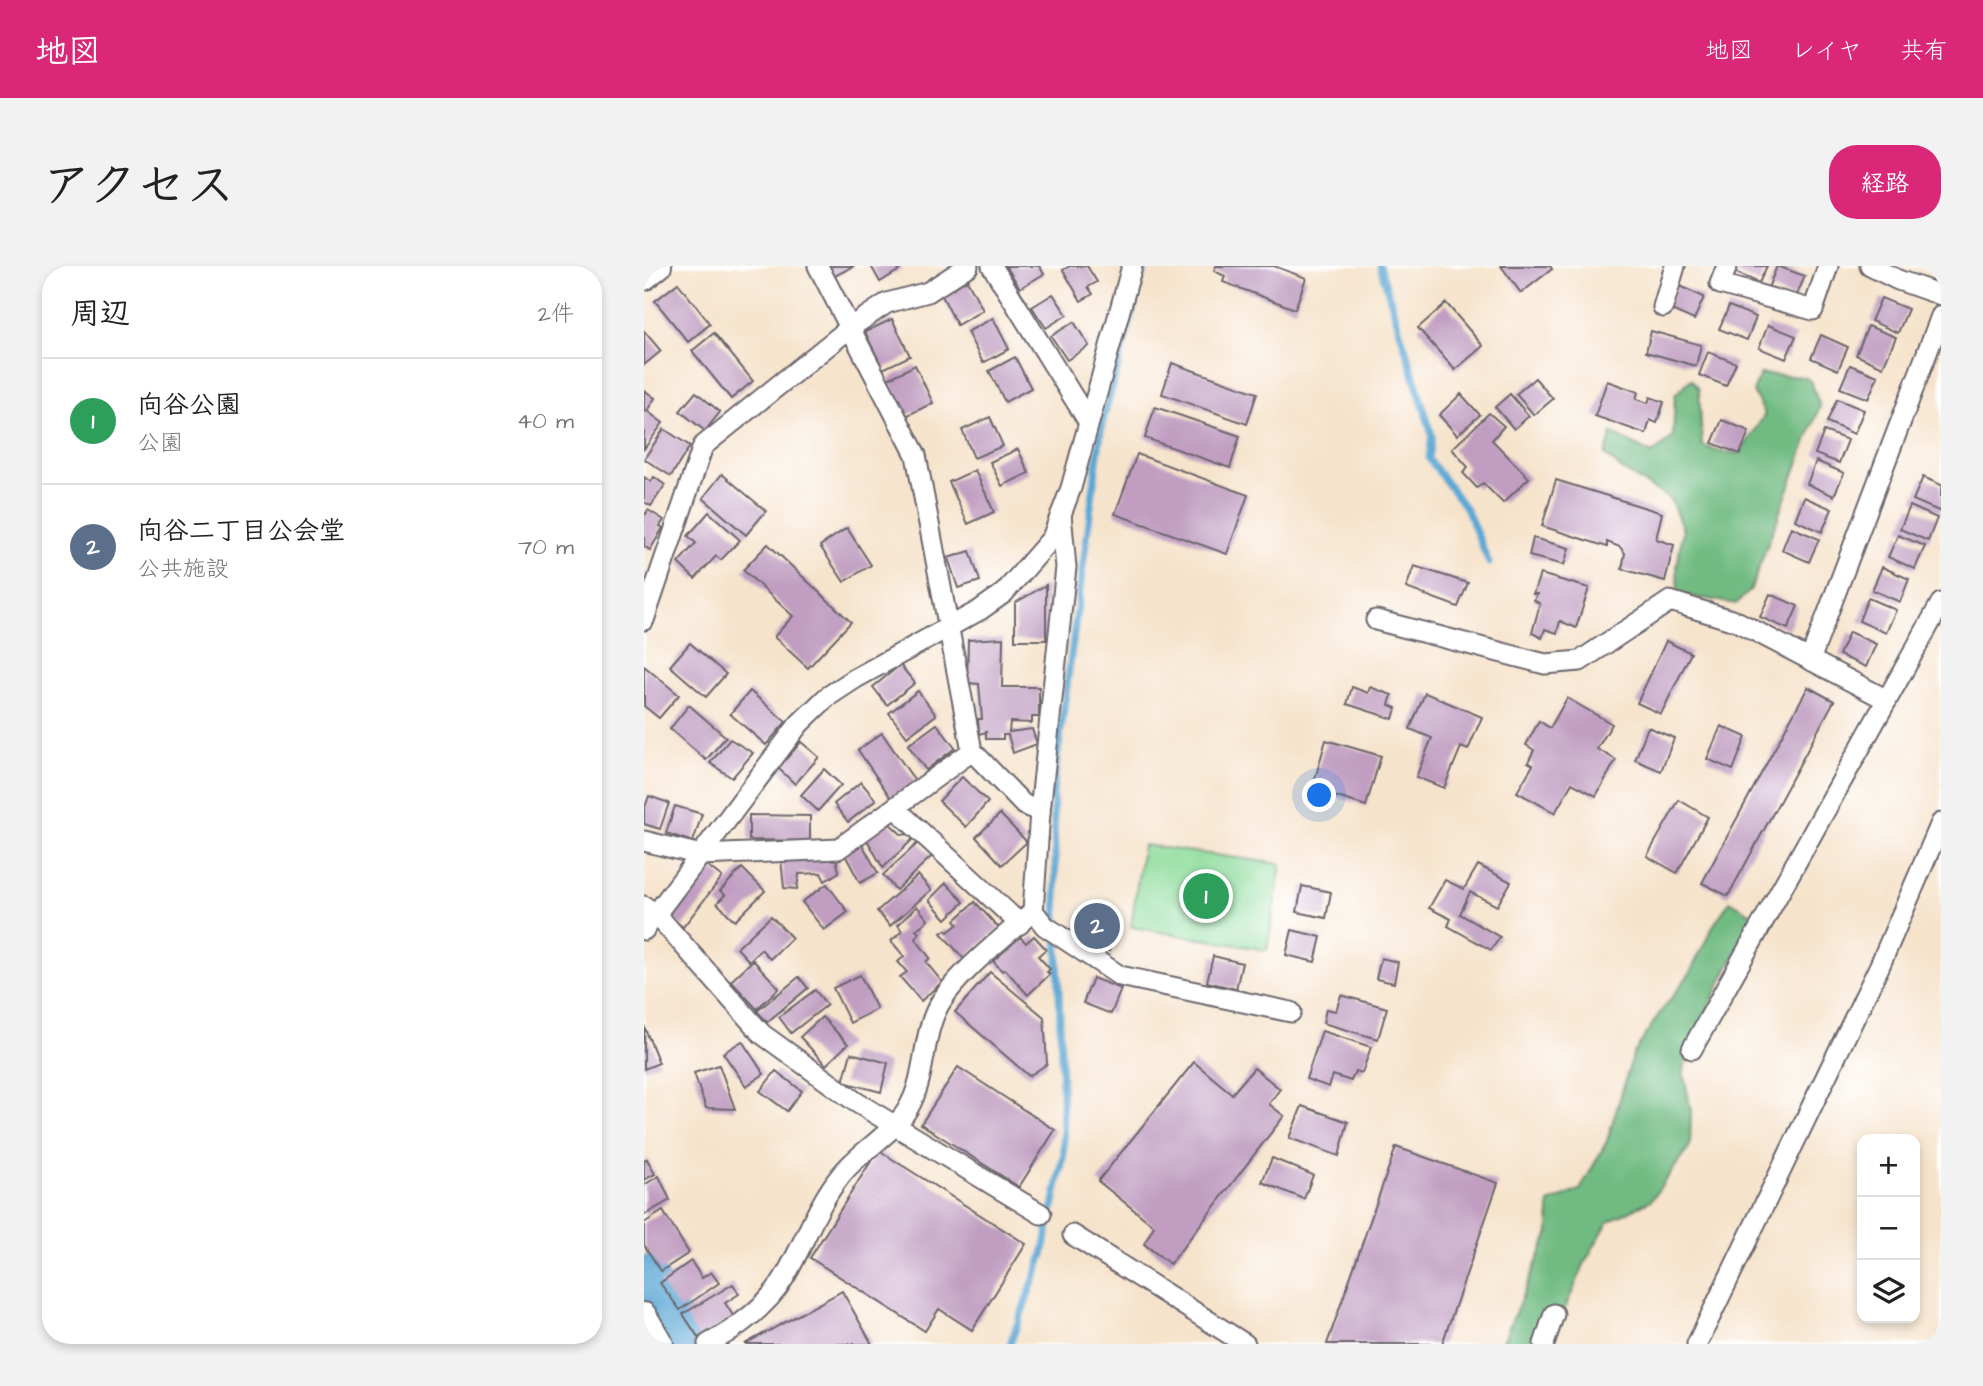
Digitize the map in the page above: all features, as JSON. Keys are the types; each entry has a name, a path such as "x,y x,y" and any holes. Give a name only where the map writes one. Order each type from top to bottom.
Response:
{"street":[{"path":"644,278 659,266"},
{"path":"818,266 916,455 972,751 1023,804 1040,812"},
{"path":"644,620 703,446 851,327 887,303 928,292 968,266"},
{"path":"992,266 1088,421"},
{"path":"1663,307 1675,266"},
{"path":"1727,266 1720,284 1813,310 1828,266"},
{"path":"1870,266 1898,281 1941,295"},
{"path":"644,930 650,910 701,855 799,724 827,697 856,678 980,610 1003,593 1052,538 1072,488 1128,270"},
{"path":"1810,660 1941,316"},
{"path":"708,1344 746,1319 765,1302 783,1279 841,1174 904,1115 913,1100 933,1018 941,1001 959,979 1033,920 1040,812 1066,567 1061,513"},
{"path":"1376,620 1545,664 1580,661 1670,601 1738,622 1887,700"},
{"path":"1692,1049 1941,603"},
{"path":"644,841 701,855 838,849 972,751"},
{"path":"895,808 1033,920 1120,976 1291,1012"},
{"path":"1697,1344 1880,965 1941,823"},
{"path":"650,910 762,1034 856,1102 1041,1214"},
{"path":"1073,1235 1245,1344"},
{"path":"1544,1344 1554,1314"},
{"path":"644,1315 658,1342"}],"green space":[{"path":"1760,374 1805,377 1811,382 1820,406 1750,591 1736,604 1678,594 1677,567 1683,529 1670,499 1624,471 1605,455 1612,433 1652,454 1673,437 1675,395 1691,379 1699,389 1702,445 1717,451 1740,454 1765,414 1753,392"},
{"path":"1143,845 1281,864 1267,950 1131,927"},
{"path":"1730,901 1755,916 1691,1041 1683,1071 1691,1111 1690,1146 1651,1200 1608,1222 1586,1260 1553,1344 1502,1344 1549,1233 1549,1203 1580,1190 1607,1141 1633,1055 1690,973 1713,926"}],"building":[{"path":"827,266 854,266 833,277"},
{"path":"871,266 900,266 901,269 880,282"},
{"path":"1006,266 1039,266 1044,274 1020,288"},
{"path":"1070,266 1087,266 1097,282 1088,287 1093,294 1081,301 1063,270"},
{"path":"1216,266 1274,266 1306,278 1295,309 1223,282 1225,276 1214,271"},
{"path":"1501,266 1550,266 1552,269 1521,293"},
{"path":"1735,266 1767,266 1759,283 1732,271"},
{"path":"1777,266 1805,276 1795,299 1768,288"},
{"path":"967,280 983,310 957,325 941,294"},
{"path":"678,283 710,324 688,342 655,301"},
{"path":"1677,285 1704,297 1694,320 1667,308"},
{"path":"1053,294 1067,315 1046,328 1032,307"},
{"path":"1881,298 1908,309 1898,333 1871,321"},
{"path":"1446,303 1483,346 1455,370 1418,328"},
{"path":"1729,306 1756,317 1747,340 1719,329"},
{"path":"993,318 1009,349 983,363 967,332"},
{"path":"892,319 910,356 883,369 865,332"},
{"path":"1074,322 1089,346 1067,360 1051,336"},
{"path":"1768,325 1796,336 1786,359 1759,348"},
{"path":"1868,326 1896,337 1883,367 1856,355"},
{"path":"644,331 661,351 644,365"},
{"path":"1651,331 1701,345 1696,366 1646,352"},
{"path":"714,333 753,381 731,399 692,351"},
{"path":"1821,335 1848,347 1838,370 1811,358"},
{"path":"1708,352 1736,363 1726,386 1699,375"},
{"path":"1015,357 1031,388 1005,402 989,371"},
{"path":"1172,363 1257,393 1247,424 1162,394"},
{"path":"915,365 933,403 906,416 888,379"},
{"path":"1850,365 1878,376 1868,399 1840,388"},
{"path":"1535,378 1553,399 1534,415 1516,394"},
{"path":"1607,381 1638,392 1636,399 1648,403 1650,397 1664,402 1657,423 1650,420 1646,434 1595,416"},
{"path":"644,390 655,398 647,411 663,423 644,449"},
{"path":"696,392 720,412 705,431 680,411"},
{"path":"1461,394 1480,415 1457,435 1439,415"},
{"path":"1510,394 1529,416 1514,429 1495,407"},
{"path":"1837,399 1864,410 1854,434 1827,422"},
{"path":"1155,407 1240,436 1230,468 1145,438"},
{"path":"1489,413 1504,426 1492,440 1529,478 1503,503 1483,483 1477,488 1463,473 1468,467 1452,449"},
{"path":"990,417 1003,446 974,458 962,430"},
{"path":"1722,420 1749,431 1740,454 1712,443"},
{"path":"664,429 690,446 671,476 644,459"},
{"path":"1824,431 1848,440 1839,463 1815,454"},
{"path":"1018,449 1029,473 1002,486 990,462"},
{"path":"1137,454 1248,495 1227,554 1115,514"},
{"path":"1816,461 1844,473 1834,496 1807,484"},
{"path":"975,470 994,512 968,524 949,482"},
{"path":"722,474 766,511 746,535 703,498"},
{"path":"644,477 651,482 654,477 665,485 651,506 644,502"},
{"path":"1923,477 1941,485 1941,512 1913,500"},
{"path":"1556,480 1662,513 1656,539 1674,545 1665,581 1622,569 1625,553 1620,547 1607,542 1607,547 1542,526"},
{"path":"1804,497 1832,509 1822,532 1795,520"},
{"path":"1910,506 1937,518 1928,541 1900,529"},
{"path":"648,510 664,520 660,526 663,528 650,550 644,546 644,513"},
{"path":"709,512 740,540 721,560 716,556 695,579 678,563 696,543 688,536"},
{"path":"1791,527 1819,539 1809,562 1782,550"},
{"path":"847,528 871,565 844,582 820,546"},
{"path":"1898,535 1925,546 1915,569 1888,557"},
{"path":"1533,538 1569,548 1564,565 1529,556"},
{"path":"768,544 851,622 808,668 774,637 793,616 743,570"},
{"path":"970,551 980,581 958,588 948,558"},
{"path":"1414,566 1468,583 1458,607 1406,588"},
{"path":"1882,567 1909,579 1900,602 1872,590"},
{"path":"1540,574 1589,588 1576,628 1560,621 1557,633 1545,629 1542,638 1532,633 1540,604 1534,600 1537,594 1533,594"},
{"path":"1046,585 1046,640 1015,640 1015,603"},
{"path":"1770,594 1798,606 1788,629 1760,617"},
{"path":"1868,598 1896,610 1886,633 1859,621"},
{"path":"1849,632 1876,644 1866,667 1839,655"},
{"path":"1003,638 1002,687 1039,687 1039,717 1032,717 1032,723 1010,722 1009,732 1032,729 1037,744 1013,753 1008,735 1003,735 1003,739 986,739 986,732 979,734 978,719 982,719 979,684 967,683 968,640"},
{"path":"1666,641 1691,653 1661,714 1637,703"},
{"path":"690,643 726,674 706,697 670,666"},
{"path":"900,665 915,683 887,705 873,687"},
{"path":"644,666 679,695 659,718 644,706"},
{"path":"1352,687 1368,693 1370,687 1392,695 1389,705 1396,708 1393,719 1347,704"},
{"path":"1808,687 1834,701 1728,896 1702,883"},
{"path":"750,691 786,722 766,745 730,714"},
{"path":"918,691 936,715 907,737 889,713"},
{"path":"1425,693 1482,717 1468,750 1461,747 1444,788 1416,777 1432,738 1410,729"},
{"path":"1567,698 1612,724 1597,749 1616,760 1596,796 1572,783 1555,813 1517,792 1533,765 1528,762 1534,750 1526,745 1539,721 1550,728"},
{"path":"689,705 726,737 706,760 670,729"},
{"path":"937,724 955,748 926,770 908,745"},
{"path":"1721,726 1746,737 1733,770 1707,759"},
{"path":"1648,727 1674,738 1661,771 1635,760"},
{"path":"882,733 915,781 891,798 858,750"},
{"path":"730,739 753,753 732,778 710,763"},
{"path":"1326,740 1381,756 1366,806 1312,789"},
{"path":"801,742 819,757 795,784 778,768"},
{"path":"824,769 841,785 818,811 801,795"},
{"path":"962,777 988,802 966,827 939,801"},
{"path":"861,782 876,800 848,822 834,804"},
{"path":"649,796 669,803 660,829 644,824 644,810"},
{"path":"1679,800 1708,817 1677,873 1647,856"},
{"path":"675,806 702,814 693,842 666,833"},
{"path":"1000,814 1027,842 1002,865 976,837"},
{"path":"749,815 810,816 810,841 749,840"},
{"path":"889,823 902,835 908,834 913,839 883,868 866,838"},
{"path":"861,842 878,873 860,883 843,851"},
{"path":"919,842 932,856 896,890 883,875"},
{"path":"835,854 839,872 825,881 821,873 799,874 797,889 784,888 781,859"},
{"path":"705,864 722,877 683,927 666,914"},
{"path":"1478,865 1511,882 1497,906 1470,892 1460,914 1500,937 1491,950 1448,926 1451,919 1429,908 1445,880 1464,889"},
{"path":"742,868 765,891 735,921 717,903 725,895 720,891"},
{"path":"918,875 931,890 890,926 877,911"},
{"path":"946,883 964,902 946,919 929,900"},
{"path":"827,884 848,912 824,930 802,902"},
{"path":"1302,886 1331,892 1326,918 1297,912"},
{"path":"975,902 999,928 964,959 941,933 945,930 948,932 958,924 955,920"},
{"path":"917,906 928,920 916,930 919,933 915,938 930,958 926,962 942,982 921,1001 900,977 907,972 898,962 904,956 891,941 902,931 898,925"},
{"path":"1087,912 1118,922 1109,951 1078,942 1079,914"},
{"path":"771,916 792,938 770,959 761,949 749,961 737,948"},
{"path":"1292,930 1321,937 1315,962 1286,955"},
{"path":"1034,936 1046,949 1038,956 1050,969 1047,972 1050,974 1028,995 1005,969 1002,971 993,961 1020,937 1026,943"},
{"path":"1213,956 1242,963 1236,989 1207,982"},
{"path":"1381,958 1398,962 1394,983 1376,979"},
{"path":"753,960 779,988 757,1009 731,981"},
{"path":"990,972 1044,1017 1047,1064 1029,1076 955,1012"},
{"path":"860,975 877,1009 850,1023 833,988"},
{"path":"799,977 808,988 767,1022 757,1011"},
{"path":"1093,978 1121,989 1111,1014 1083,1003"},
{"path":"815,990 827,1005 791,1033 779,1017"},
{"path":"1341,995 1387,1008 1378,1039 1323,1023 1326,1009 1336,1011"},
{"path":"822,1017 848,1044 826,1065 800,1037"},
{"path":"644,1026 659,1063 644,1069"},
{"path":"1322,1031 1371,1047 1362,1073 1355,1071 1351,1081 1333,1075 1329,1087 1306,1079"},
{"path":"742,1041 764,1074 746,1086 723,1053"},
{"path":"851,1053 888,1063 881,1092 843,1082"},
{"path":"1194,1062 1232,1094 1254,1068 1280,1089 1269,1104 1284,1116 1170,1264 1144,1244 1154,1226 1098,1181"},
{"path":"719,1065 735,1109 706,1108 694,1073"},
{"path":"958,1067 1055,1130 1019,1187 921,1124"},
{"path":"776,1071 802,1091 787,1111 760,1091"},
{"path":"1302,1106 1348,1122 1339,1156 1289,1138"},
{"path":"1396,1147 1498,1183 1442,1344 1327,1344"},
{"path":"878,1150 1026,1244 972,1330 939,1309 925,1331 810,1258"},
{"path":"1272,1158 1313,1175 1304,1199 1262,1182"},
{"path":"647,1159 655,1174 644,1180 644,1161"},
{"path":"659,1176 670,1200 644,1215 644,1185"},
{"path":"663,1211 689,1253 661,1271 644,1245 644,1223"},
{"path":"691,1261 702,1278 711,1272 719,1283 680,1310 660,1283"},
{"path":"733,1284 739,1294 725,1303 734,1317 700,1340 683,1314"},
{"path":"842,1291 872,1344 745,1344"}],"waterway":[{"path":"1010,1344 1043,1255 1064,1154 1053,790 1102,424 1145,266"},
{"path":"1380,266 1432,435 1429,459 1467,510 1489,563"},
{"path":"644,1275 685,1344"}],"place":[{"name":"向谷公園","path":"1206,896"},
{"name":"向谷二丁目公会堂","path":"1097,926"}]}
